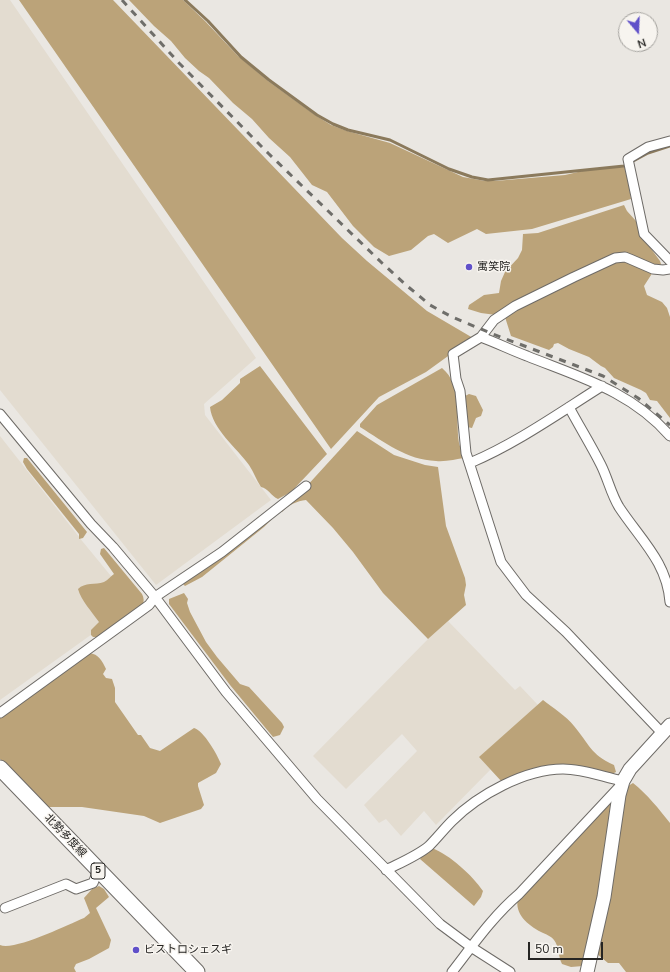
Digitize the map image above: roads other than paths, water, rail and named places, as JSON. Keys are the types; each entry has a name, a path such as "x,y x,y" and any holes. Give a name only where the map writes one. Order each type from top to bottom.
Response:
{"main road":[{"path":"587,972 604,897 619,795 623,782 630,769 666,729"},
{"name":"北勢多度線","path":"0,768 197,972"}],"street":[{"path":"670,140 648,147 628,159 644,234 670,261"},
{"path":"666,729 526,595 501,562 466,453 460,391 456,379 453,354 481,337 494,320 515,306 615,258 624,257 654,269 670,269"},
{"path":"481,337 602,386 638,408 658,423 670,436"},
{"path":"470,464 490,455 602,386"},
{"path":"569,407 601,466 619,506 650,548 662,568 669,589 670,602"},
{"path":"2,417 91,524 113,547 155,597 226,692 317,799 440,924 471,947 510,972"},
{"path":"0,713 149,605 155,597 222,552 306,486"},
{"path":"386,870 428,847 452,821 470,806 495,789 521,778 541,771 562,769 579,770 623,782 519,894 498,914 452,972"},
{"path":"5,908 66,884 76,889 93,883 98,871"}],"waterway":[{"path":"185,0 208,21 241,57 269,80 317,115 348,130 390,140 449,169 472,177 488,180 624,166 648,153 670,146"}],"railway":[{"path":"122,0 179,63 268,153 382,263 430,305 452,317 493,334 603,376 638,398 670,425"}],"place":[{"name":"寓笑院","path":"469,267"},
{"name":"ビストロシェスギ","path":"136,950"}]}
